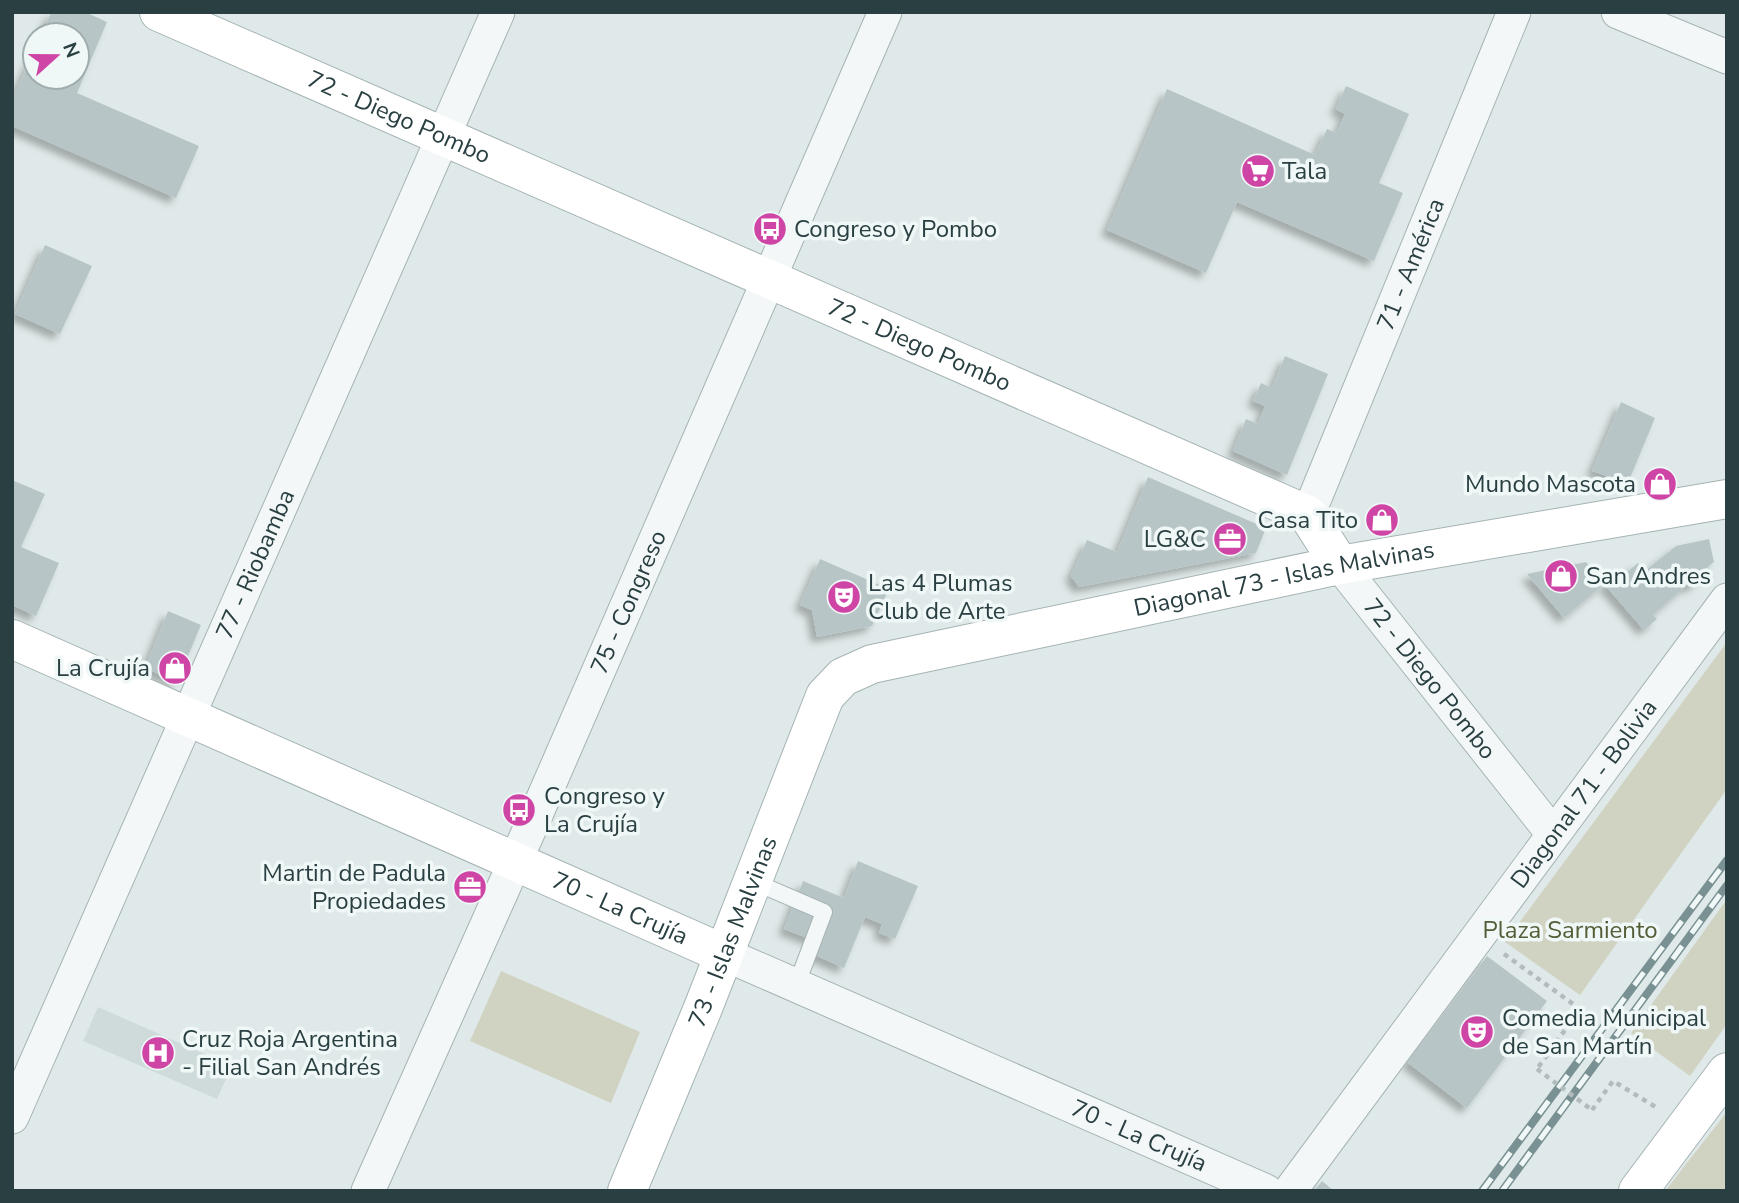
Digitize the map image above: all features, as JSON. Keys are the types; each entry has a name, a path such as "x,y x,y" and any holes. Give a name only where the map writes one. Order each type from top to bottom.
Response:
{"street":[{"name":"72 - Diego Pombo","path":"159,12 1308,514 1340,565 1553,834"},
{"name":"77 - Riobamba","path":"12,1117 498,12"},
{"name":"75 - Congreso","path":"368,1191 771,278 885,12"},
{"name":"71 - América","path":"1308,514 1514,12"},
{"path":"1618,12 1727,57"},
{"name":"Diagonal 73 - Islas Malvinas","path":"844,677 872,664 1340,565 1727,499"},
{"name":"Diagonal 71 - Bolivia","path":"1290,1191 1727,600"},
{"name":"70 - La Crujía","path":"12,639 1266,1191"},
{"name":"73 - Islas Malvinas","path":"627,1191 825,696 844,677"},
{"path":"1638,1191 1727,1072"}],"lane":[{"path":"752,881 824,912 796,986"}],"path":[{"path":"1477,935 1580,1009 1537,1069 1592,1110 1613,1081 1646,1101"}],"shaded area":[{"name":"Cruz Roja Argentina - Filial San Andrés","path":"98,1007 232,1066 217,1099 83,1041"}],"green space":[{"name":"Plaza Sarmiento","path":"1727,642 1727,789 1580,995 1505,942"},
{"path":"1727,899 1727,1024 1690,1076 1631,1033"},
{"path":"501,971 640,1032 611,1103 470,1041"},
{"path":"1726,1113 1727,1191 1665,1191"}],"building":[{"path":"85,12 107,22 91,60 91,21 47,21 51,13"},
{"path":"21,80 21,91 78,91 77,93 199,146 176,198 12,126 12,100"},
{"path":"1346,86 1409,114 1379,183 1403,193 1374,261 1237,202 1206,273 1107,230 1167,89 1315,155 1327,129 1337,133 1345,114 1336,109"},
{"path":"45,245 92,266 60,334 15,314"},
{"path":"1285,356 1328,374 1287,475 1233,451 1246,419 1258,424 1265,406 1253,401 1261,383 1272,388"},
{"path":"1621,402 1655,418 1628,483 1592,471"},
{"path":"1148,477 1266,528 1256,553 1079,587 1071,576 1087,540 1117,552"},
{"path":"12,480 45,494 21,547 59,563 36,616 12,605"},
{"path":"1709,539 1714,562 1704,570 1707,573 1690,588 1688,584 1653,615 1657,619 1644,630 1604,584 1618,573 1621,577 1638,563 1645,571 1676,546"},
{"name":"Las 4 Plumas Club de Arte","path":"820,559 889,589 872,626 817,637 812,610 800,605"},
{"path":"1586,562 1604,584 1564,618 1527,574"},
{"path":"168,611 201,625 177,682 145,668"},
{"path":"858,861 918,886 895,939 879,933 882,924 865,917 844,968 810,953 815,941 784,929 803,881 844,898"},
{"name":"Comedia Municipal de San Martín","path":"1487,956 1547,1001 1467,1108 1407,1062"},
{"path":"1322,1181 1334,1191 1314,1191"}],"railway":[{"path":"1482,1191 1727,860"},
{"path":"1502,1191 1727,885"}],"place":[{"name":"Tala","path":"1258,171"},
{"name":"Congreso y Pombo","path":"770,229"},
{"name":"Mundo Mascota","path":"1660,484"},
{"name":"Casa Tito","path":"1382,520"},
{"name":"LG&C","path":"1230,539"},
{"name":"San Andres","path":"1561,576"},
{"name":"Las 4 Plumas Club de Arte","path":"844,597"},
{"name":"La Crujía","path":"175,668"},
{"name":"Congreso y La Crujía","path":"519,810"},
{"name":"Martin de Padula Propiedades","path":"470,887"},
{"name":"Comedia Municipal de San Martín","path":"1477,1032"},
{"name":"Cruz Roja Argentina - Filial San Andrés","path":"158,1053"}]}
